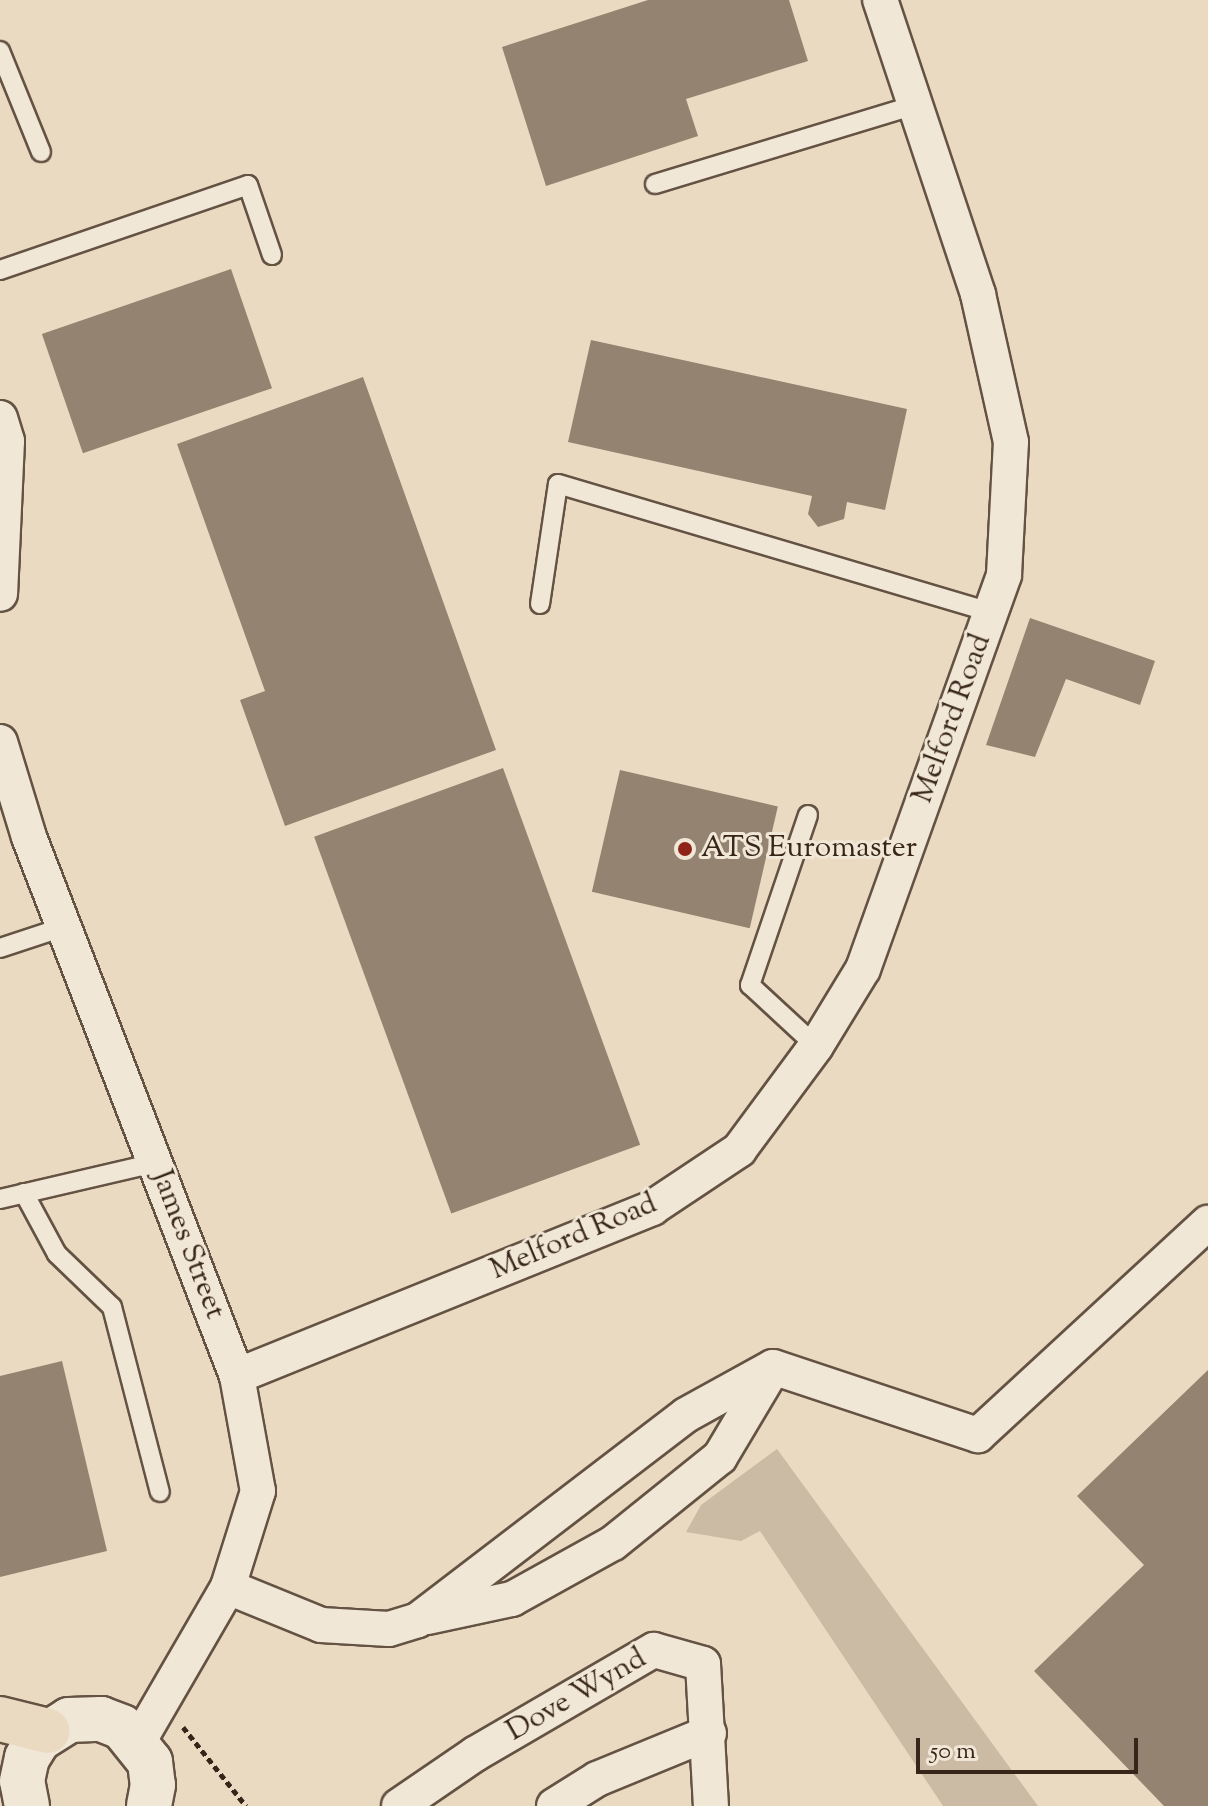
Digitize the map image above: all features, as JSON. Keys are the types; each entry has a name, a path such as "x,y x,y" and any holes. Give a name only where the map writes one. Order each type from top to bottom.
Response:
{"highway":[{"path":"0,1719 48,1731"}],"street":[{"name":"Melford Road","path":"237,1376 652,1208 739,1150 816,1046 863,969 1004,575 1011,442 978,294 880,0"},
{"path":"0,594 2,434"},
{"name":"James Street","path":"0,742 64,927 237,1376 258,1491 228,1587 160,1698 138,1742"},
{"path":"418,1620 686,1415 773,1367 978,1435 1208,1223"},
{"path":"228,1587 321,1625 389,1629 512,1599 613,1543 720,1457 773,1367"},
{"name":"Dove Wynd","path":"399,1806 475,1754 654,1650 703,1664 711,1806"},
{"path":"16,1791 27,1758 48,1731 69,1720 101,1719 138,1742 150,1762 153,1785 149,1806"},
{"path":"554,1806 597,1779 709,1733"}],"lane":[{"path":"0,51 41,152"},
{"path":"655,184 915,105"},
{"path":"0,270 248,185 272,255"},
{"path":"540,604 558,484 991,612"},
{"path":"808,815 750,985 816,1046"},
{"path":"0,948 64,927"},
{"path":"0,1199 155,1163"},
{"path":"24,1193 57,1254 112,1307 160,1492"}],"path":[{"path":"160,1698 246,1806"}],"shaded area":[{"path":"777,1449 1038,1806 943,1806 760,1531 741,1541 686,1532 701,1505"}],"building":[{"path":"648,0 789,0 808,61 686,99 698,136 546,186 502,47"},
{"path":"231,269 272,388 83,453 42,334"},
{"path":"591,340 907,409 885,510 847,502 844,519 818,527 808,514 812,496 568,442"},
{"path":"363,377 496,750 285,826 240,700 265,691 177,444"},
{"path":"1030,618 1155,661 1140,705 1066,679 1035,757 986,745"},
{"path":"503,768 640,1145 451,1214 314,837"},
{"name":"ATS Euromaster","path":"620,770 778,806 750,928 592,892"},
{"path":"62,1361 107,1551 0,1577 0,1376"},
{"path":"1208,1370 1208,1806 1164,1806 1034,1671 1144,1565 1077,1496"}],"place":[{"name":"ATS Euromaster","path":"685,849"}]}
